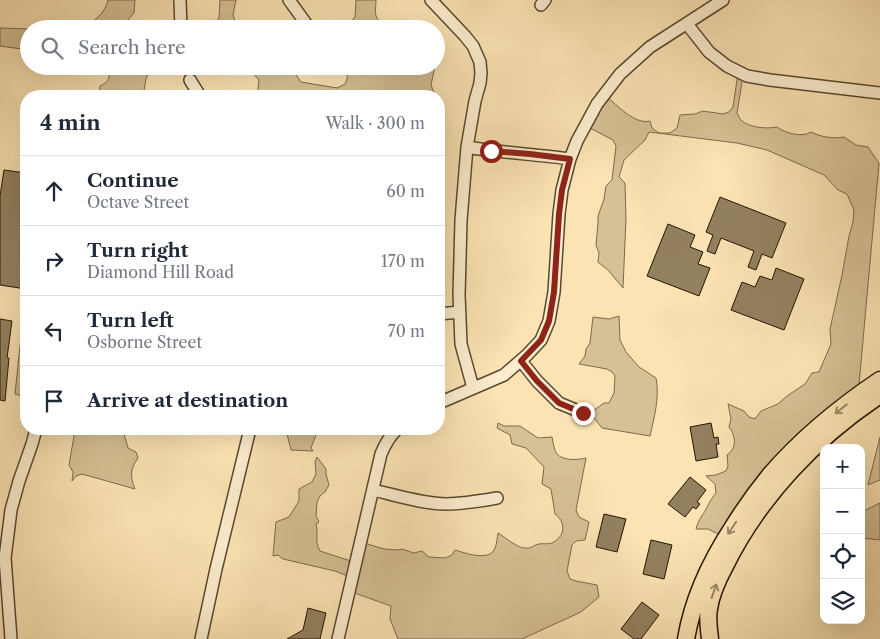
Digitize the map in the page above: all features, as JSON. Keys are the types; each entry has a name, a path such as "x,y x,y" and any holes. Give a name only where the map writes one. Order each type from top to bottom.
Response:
{"highway":[{"path":"686,639 692,612 704,579 724,541 754,496 771,474 818,427 880,380"},
{"path":"710,639 709,608 712,595 731,554 749,525 810,450 880,395"}],"street":[{"path":"180,0 180,20"},
{"path":"288,0 303,20"},
{"path":"431,0 466,36 480,62 480,83 467,147 458,295 460,344 473,388"},
{"path":"445,400 504,375 521,361 541,340 549,321 554,292 562,190 577,141 597,104 620,74 650,46 723,0"},
{"path":"687,24 709,52 727,66 747,76 880,93"},
{"path":"190,80 196,90"},
{"path":"467,147 570,159"},
{"path":"445,313 459,312"},
{"path":"521,361 537,381 559,403 583,413"},
{"path":"11,639 3,558 11,510 34,435"},
{"path":"201,639 249,435"},
{"path":"338,639 381,454 392,435"},
{"path":"373,490 444,504 497,498"}],"shaded area":[{"path":"108,0 135,0 134,13 128,20 94,20"},
{"path":"220,0 236,0 233,15 235,20 217,20"},
{"path":"356,0 376,0 378,20 353,20 355,17"},
{"path":"0,28 20,29 20,49 0,46"},
{"path":"738,73 743,76 737,113 744,123 758,127 777,127 794,134 803,135 811,132 827,137 844,137 856,145 868,147 879,163 858,396 726,538 708,529 696,529 716,493 715,484 706,476 726,471 728,466 727,455 734,446 733,434 729,427 731,419 728,404 744,411 749,417 755,419 761,411 778,404 805,384 812,373 819,372 831,344 830,329 854,210 847,194 838,190 824,175 767,150 737,143 649,132 645,140 624,160 619,177 625,183 626,218 623,288 608,270 598,262 599,253 596,245 598,216 606,186 612,180 616,146 613,140 586,126 606,96 632,117 638,120 650,121 652,128 659,133 670,133 677,128 680,115 695,114 703,111 723,114 729,112 733,107"},
{"path":"109,75 148,75 144,90 100,90 100,86 106,83"},
{"path":"255,75 296,75 301,82 337,88 345,84 347,75 433,75 431,85 433,90 258,90 259,80"},
{"path":"619,316 620,340 626,352 639,367 656,378 657,400 650,436 602,428 590,413 604,403 609,403 614,393 615,376 607,369 579,364 585,356 586,349 590,343 593,317 609,319"},
{"path":"20,346 20,395 15,394"},
{"path":"498,423 504,426 520,426 538,438 552,437 557,454 563,458 586,458 576,510 579,517 589,522 585,540 576,541 572,545 567,571 570,579 597,585 599,597 581,612 522,639 398,639 390,619 391,606 349,591 350,577 335,571 283,559 278,555 273,556 276,522 289,517 299,501 299,489 312,482 316,474 315,462 317,457 326,469 329,485 317,502 316,516 319,522 316,524 317,541 320,551 354,562 361,542 384,549 402,549 414,553 422,551 429,557 445,558 452,555 455,550 483,556 488,555 495,548 498,533 522,548 554,542 561,536 563,528 561,520 555,514 551,489 542,484 544,467 526,448 512,444 510,435 497,428"},
{"path":"124,435 128,448 136,452 138,458 133,466 132,473 135,489 82,474 76,476 72,481 73,472 69,465 74,436"},
{"path":"287,435 316,435 311,448 313,451 291,450"},
{"path":"880,437 880,480 868,485"},
{"path":"880,503 880,540 865,538 865,510"}],"building":[{"path":"4,170 20,172 20,288 0,285 0,196"},
{"path":"720,197 786,223 772,258 762,254 756,270 748,267 754,251 721,238 715,254 707,251 713,235 706,232"},
{"path":"668,224 695,235 690,247 703,252 698,264 710,268 699,296 647,276"},
{"path":"776,268 804,279 784,330 731,310 742,282 755,287 760,276 772,280"},
{"path":"0,319 12,321 7,358 9,358 5,401 0,400"},
{"path":"711,423 714,438 718,437 719,444 716,444 718,457 696,461 690,427"},
{"path":"690,477 706,490 697,502 700,504 696,509 693,507 685,517 668,504"},
{"path":"604,514 626,519 617,552 596,547"},
{"path":"651,540 672,545 664,579 643,574"},
{"path":"642,602 659,615 641,639 634,639 621,629"},
{"path":"308,608 326,613 320,639 287,639 303,630"}],"route":[{"path":"491,151 570,159 562,190 554,292 549,321 541,340 521,361 537,381 559,403 583,413"}]}
